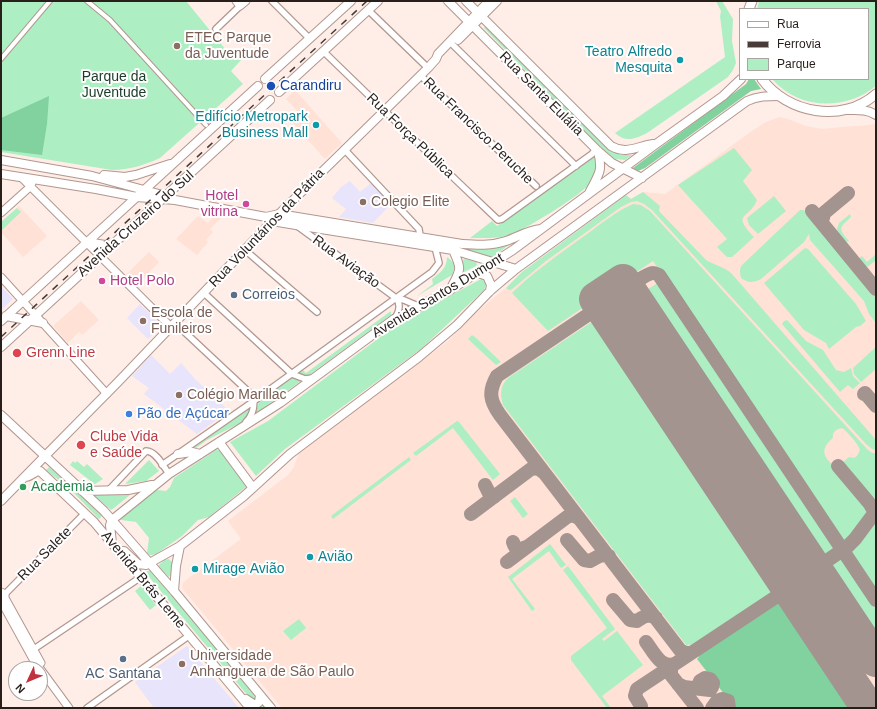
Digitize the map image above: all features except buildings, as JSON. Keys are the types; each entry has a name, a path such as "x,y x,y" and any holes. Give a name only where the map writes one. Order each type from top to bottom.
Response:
{"highway":[{"path":"763,80 779,96 794,105 810,110 827,112 844,110 859,105 876,94"}],"main road":[{"path":"265,79 351,1"},
{"path":"279,92 378,1"},
{"name":"Rua Santa Eulália","path":"448,1 612,164 642,178"},
{"name":"Rua Santa Eulália","path":"466,1 611,146 619,150 626,150 656,144"},
{"name":"Rua Voluntários da Pátria","path":"436,59 442,57 453,45 480,14 489,1"},
{"name":"Rua Voluntários da Pátria","path":"480,14 497,1"},
{"name":"Rua Voluntários da Pátria","path":"278,214 428,68 436,59 438,54 471,24"},
{"name":"Avenida Santos Dumont","path":"112,520 169,474 280,403 394,319 450,290 495,263 723,96 740,80"},
{"name":"Avenida Cruzeiro do Sul","path":"4,318 258,86"},
{"name":"Avenida Santos Dumont","path":"150,564 180,546 253,488 296,450 419,357 457,325 490,292 516,269 747,101 762,96 779,96"},
{"name":"Avenida Cruzeiro do Sul","path":"1,347 270,100"},
{"path":"844,110 869,111 876,115"},
{"path":"588,195 601,170 601,162 597,150"},
{"path":"1,160 92,176 145,189 165,198"},
{"path":"92,176 103,174 125,177 136,175 174,162"},
{"path":"29,165 34,173 32,183"},
{"path":"1,174 22,178 32,183 96,189 137,197 165,198 296,225 453,250 516,269"},
{"path":"269,219 278,214 462,244 489,245 506,241 534,230 542,229"},
{"name":"Rua Voluntários da Pátria","path":"1,501 103,394 173,325 245,250 269,219"},
{"path":"87,242 111,246"},
{"path":"450,290 460,270 460,266 453,250"},
{"path":"478,274 487,276 491,285 490,292"},
{"path":"4,318 32,318 43,323"},
{"name":"Avenida Brás Leme","path":"1,415 112,520 174,591 271,708"},
{"path":"219,442 253,488"},
{"path":"178,454 192,452 200,454"},
{"name":"Avenida Brás Leme","path":"25,476 30,477 36,472 40,472 85,513 119,551 250,708"},
{"path":"82,491 136,489 155,484"},
{"path":"112,520 110,525 112,543"},
{"path":"174,591 176,566 180,546"},
{"path":"119,551 124,550 128,552 138,564 150,564"},
{"path":"242,698 255,704 259,702 260,695"}],"street":[{"path":"1,59 50,1"},
{"path":"87,1 110,20 206,125"},
{"path":"272,1 310,39"},
{"path":"216,29 241,3"},
{"path":"368,10 428,68"},
{"path":"453,45 576,166 597,150"},
{"name":"Rua Força Pública","path":"323,51 498,220 502,219 576,166"},
{"name":"Rua Francisco Peruche","path":"420,75 536,186"},
{"path":"344,149 419,229 420,236"},
{"path":"1,213 32,183 101,256 173,325 253,396 254,409 250,418 242,428"},
{"name":"Rua Aviação","path":"296,225 396,298 418,306"},
{"name":"Avenida Santos Dumont","path":"162,465 292,374 432,272 439,263 435,247"},
{"path":"245,250 317,312"},
{"path":"1,277 23,301 32,318"},
{"path":"204,293 292,374 305,379 314,378"},
{"path":"394,319 399,307 396,298"},
{"path":"43,323 103,394"},
{"path":"108,491 146,451 153,453 169,474"},
{"name":"Rua Salete","path":"2,596 85,513"},
{"path":"31,651 141,577"},
{"path":"2,596 31,651 69,708"},
{"path":"87,708 190,635"}],"shaded area":[{"path":"295,90 342,143 325,159 292,122 300,114 286,99"},
{"path":"780,117 806,126 822,129 876,124 876,708 282,708 182,588 183,583 186,580 241,539 228,521 288,475 294,467 299,452 447,342 459,330 464,322 506,288 522,272 626,195 631,199 643,192 665,194 752,131 766,122"},
{"name":"Colegio Elite","path":"350,181 360,192 371,183 391,204 373,223 339,217 346,209 332,198 341,187"},
{"path":"19,206 47,236 23,257 1,232 1,223"},
{"path":"215,215 223,216 210,229 213,232 206,240 208,242 197,255 176,239 198,216 208,223"},
{"path":"149,252 159,262 137,285 127,274"},
{"path":"1,286 13,299 1,310"},
{"path":"81,301 99,320 82,335 79,332 68,343 53,326"},
{"name":"Escola de Funileiros","path":"140,304 160,324 160,327 148,339 127,318"},
{"name":"Colégio Marillac","path":"151,355 170,374 181,363 195,379 229,411 197,434 144,394 149,388 132,376"},
{"name":"Universidade Anhanguera de São Paulo","path":"187,646 239,708 154,708 135,682"}],"green space":[{"name":"Parque da Juventude","path":"1,1 186,1 226,50 235,50 242,59 231,71 243,84 160,158 137,167 112,170 1,152"},
{"path":"716,1 722,1 733,19 732,41 736,63 728,77 647,133 631,139 619,136 615,133 725,57 720,16 721,11"},
{"path":"759,1 876,1 876,86 864,94 850,100 822,104 795,97 773,80 869,80 869,8 757,8"},
{"path":"486,26 607,148 622,155 632,155 625,160 615,159 599,146 484,28"},
{"path":"748,80 755,80 761,89 751,91 645,168 638,171 633,168 746,84"},
{"path":"49,96 47,124 42,155 1,150 1,118"},
{"path":"734,148 752,170 743,181 757,200 743,220 747,229 754,237 732,257 727,257 717,247 727,239 678,185"},
{"path":"595,156 598,167 594,179 580,193 555,210 529,226 510,235 495,238 470,238 492,221 497,226"},
{"path":"643,192 660,206 659,211 706,260 732,274 876,440 876,450 872,449 866,444 652,210 644,204 637,201 621,207 546,261 511,290 506,288 522,272 626,195 631,199"},
{"path":"774,196 786,211 758,234 749,225 747,218"},
{"path":"633,204 641,205 650,211 867,449 872,453 876,453 876,498 868,497 842,466 843,462 849,457 854,458 857,456 860,450 855,441 842,428 834,432 833,438 824,450 827,459 867,505 869,512 847,541 843,542 838,539 653,261 548,331 512,293 529,277 558,255 615,214"},
{"path":"17,208 21,212 2,230 1,222"},
{"path":"800,210 804,210 876,298 876,323 869,314 864,301 810,240 809,234 804,242 761,279 751,282 741,278 740,270 742,265"},
{"path":"850,214 851,217 841,228 849,241 843,242 836,232 839,223"},
{"path":"286,218 471,249 495,248 510,244 493,257 489,257 285,220"},
{"path":"805,248 808,249 856,304 866,321 860,326 856,327 829,349 826,343 804,330 764,283"},
{"path":"876,254 876,260 866,268 858,259 862,256 867,262"},
{"path":"447,257 454,265 452,275 417,296 433,284 432,279 444,267"},
{"path":"465,259 476,262 477,264 464,272 463,260"},
{"path":"483,278 487,282 484,290 421,349 285,449 256,476 230,442 268,421 399,323"},
{"path":"656,284 662,285 666,290 833,541 835,546 827,556 815,560 806,555 638,304 637,296"},
{"path":"391,311 391,315 308,376 298,373 303,370 306,373"},
{"path":"602,315 608,318 774,567 777,575 775,590 690,646 689,644 687,646 503,405 501,390 503,384 508,378"},
{"path":"787,320 806,341 823,350 836,370 844,372 851,368 853,376 860,383 853,389 848,385 840,392 782,324"},
{"path":"472,335 501,362 496,365 468,339"},
{"path":"876,347 876,369 861,382 854,374 853,368"},
{"path":"292,378 301,381 255,414 259,402"},
{"path":"251,407 246,420 192,449"},
{"path":"457,421 500,474 493,480 453,428 416,456 413,453"},
{"path":"216,450 221,450 246,487 209,517 198,520 182,536 156,554 148,554 149,538 136,522 121,520 121,517 154,491 166,491 170,487 174,478"},
{"path":"409,457 411,460 333,519 331,516"},
{"path":"149,460 159,471 146,481 125,484"},
{"path":"73,461 75,463 77,461 84,467 87,464 103,479 90,486 92,482 70,465"},
{"path":"49,467 103,515 99,519 70,489 46,470"},
{"path":"93,494 129,494 130,495 111,510"},
{"path":"515,497 528,514 523,518 510,501"},
{"path":"876,519 876,596 850,555 851,549"},
{"path":"550,544 566,565 561,568 549,551 512,579 535,609 532,611 508,577"},
{"path":"169,559 172,562 171,575 169,577 158,566 164,560"},
{"path":"842,559 846,560 876,605 876,660 822,579 822,575 828,566"},
{"path":"568,566 615,629 602,639 604,641 617,631 643,665 602,696 611,708 607,708 571,660 571,656 607,628 563,570"},
{"path":"151,570 266,708 258,708 145,572"},
{"path":"141,586 156,605 150,610 135,591"},
{"path":"783,600 794,601 801,607 868,708 735,708 697,659 699,657 698,656"},
{"path":"299,619 306,628 291,640 283,631"}],"taxiway":[{"path":"823,218 824,213 848,193"},
{"path":"812,211 876,289"},
{"path":"627,316 622,304 622,295 624,292 647,275 653,273 659,275 876,600"},
{"path":"658,364 621,310 613,304 604,304 497,376 492,387 491,396 492,401 500,415 680,650 685,653 691,653"},
{"path":"864,394 865,393 876,406"},
{"path":"838,466 870,504 875,513"},
{"path":"471,514 531,469 538,468 543,472"},
{"path":"485,485 490,495 494,497"},
{"path":"791,562 800,570 812,571 847,547 855,539 876,511"},
{"path":"507,562 567,517 572,515 579,518"},
{"path":"567,540 584,560 590,561 601,555 609,556"},
{"path":"513,542 517,549 526,547"},
{"path":"641,706 635,696 637,689 791,587 795,574 786,555"},
{"path":"812,571 809,575 808,584 818,604"},
{"path":"613,600 630,620 637,621 648,616 656,618"},
{"path":"646,642 661,662 669,665 674,664 671,668 671,675 697,708"},
{"path":"678,684 684,687 710,690 713,683 710,679 705,678 700,681 698,686 694,688"},
{"path":"712,708 717,701 722,699 728,701 729,708"}],"runway":[{"path":"868,708 596,299 623,281 876,660"}],"railway":[{"path":"1,337 367,1"}],"place":[{"name":"ETEC Parque da Juventude","path":"177,46"},
{"name":"Teatro Alfredo Mesquita","path":"680,60"},
{"name":"Carandiru","path":"271,86"},
{"name":"Edifício Metropark Business Mall","path":"316,125"},
{"name":"Colegio Elite","path":"363,202"},
{"name":"Hotel vitrina","path":"246,204"},
{"name":"Hotel Polo","path":"102,281"},
{"name":"Correios","path":"234,295"},
{"name":"Escola de Funileiros","path":"143,321"},
{"name":"Grenn Line","path":"17,353"},
{"name":"Colégio Marillac","path":"179,395"},
{"name":"Pão de Açúcar","path":"129,414"},
{"name":"Clube Vida e Saúde","path":"81,445"},
{"name":"Academia","path":"23,487"},
{"name":"Avião","path":"310,557"},
{"name":"Mirage Avião","path":"195,569"},
{"name":"AC Santana","path":"123,659"},
{"name":"Universidade Anhanguera de São Paulo","path":"182,664"}]}
